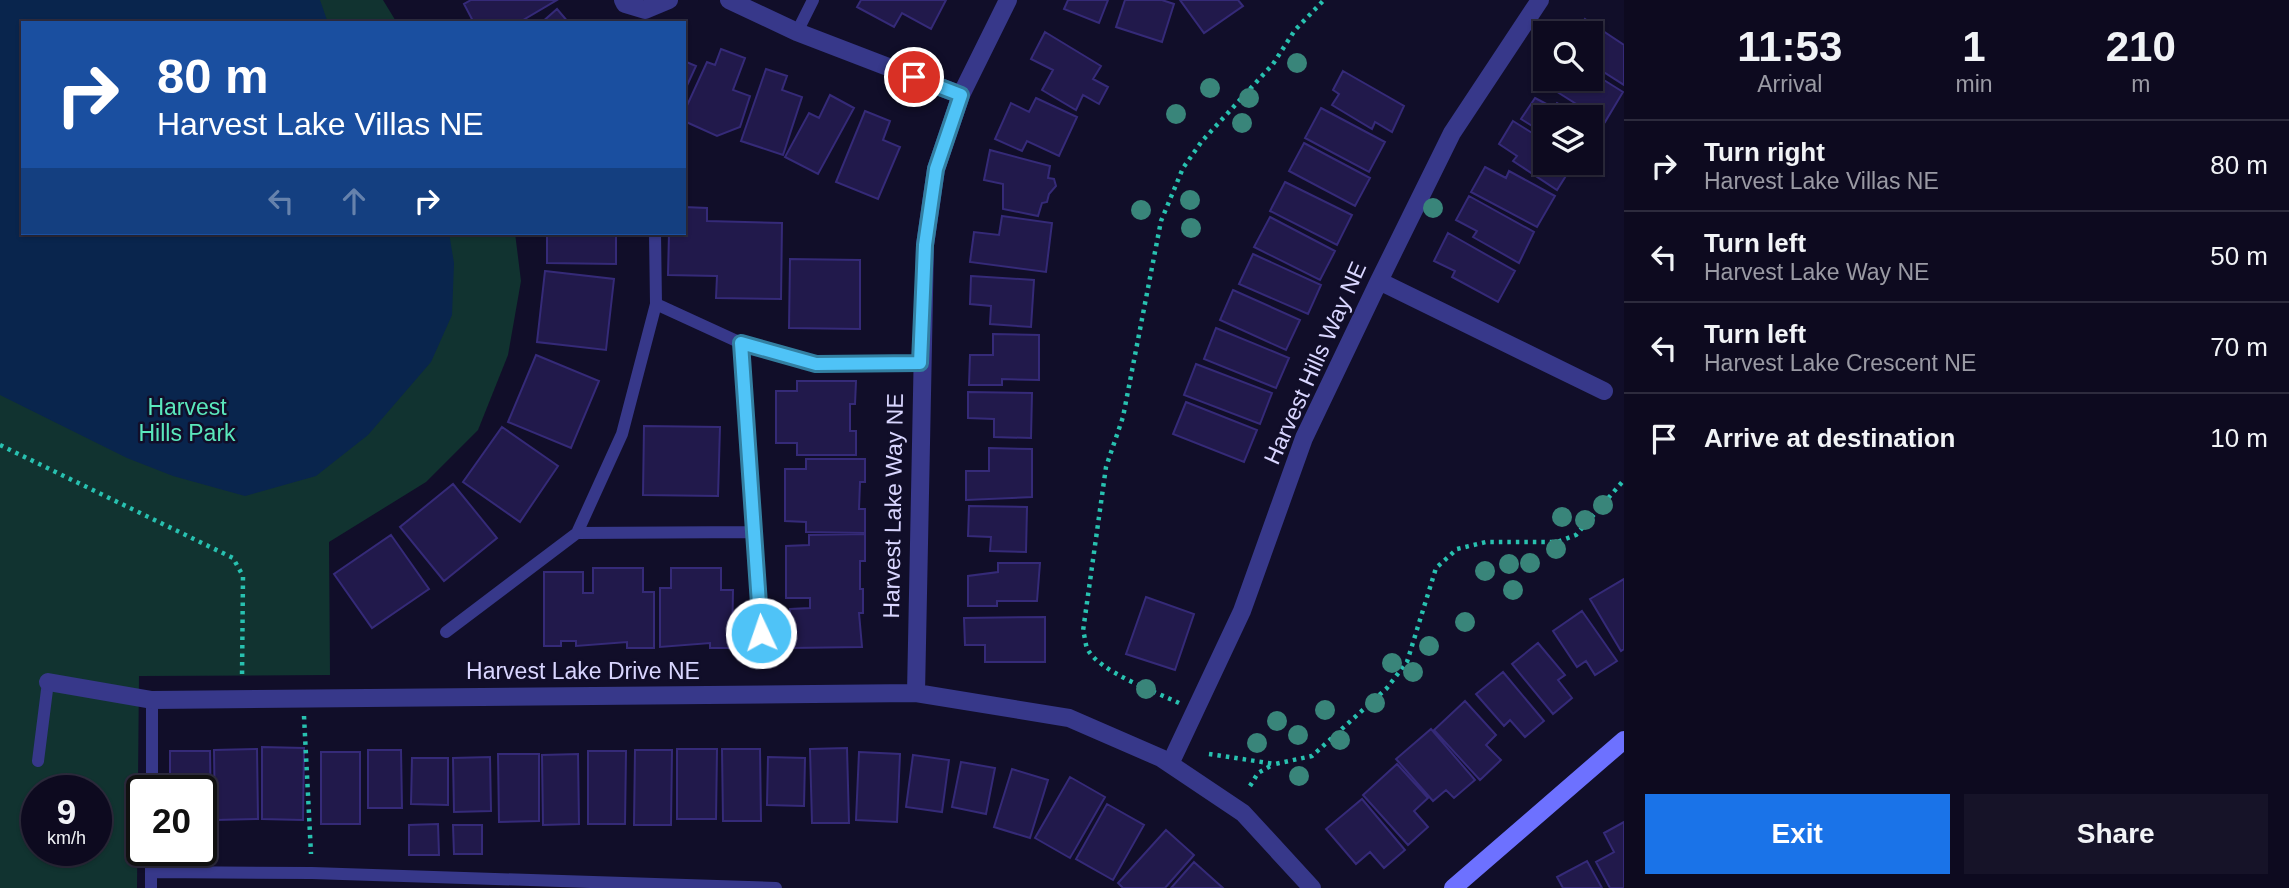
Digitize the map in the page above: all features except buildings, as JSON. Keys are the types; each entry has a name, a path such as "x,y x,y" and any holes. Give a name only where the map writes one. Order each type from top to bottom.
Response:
{"street":[{"path":"623,0 625,4 645,10 668,0"},
{"path":"729,0 797,32 961,95"},
{"name":"Harvest Lake Way NE","path":"916,693 920,363 925,245 936,169 961,95 1008,0"},
{"name":"Harvest Hills Way NE","path":"1170,764 1241,611 1304,438 1379,281 1452,133 1540,0"},
{"path":"1379,281 1604,391"},
{"name":"Harvest Lake Drive NE","path":"48,682 152,700 916,693 1069,718 1170,764 1243,813 1312,888"},
{"path":"1453,888 1624,740"}],"lane":[{"path":"797,32 813,0"},
{"path":"446,632 577,533 622,434 656,304 655,235"},
{"path":"656,304 741,343 816,364 920,363"},
{"path":"741,343 761,633"},
{"path":"577,533 756,533"},
{"path":"37,761 48,682"},
{"path":"152,700 152,775"},
{"path":"151,866 151,888"},
{"path":"151,872 312,873 776,888"}],"path":[{"path":"1179,703 1115,672 1097,661 1087,649 1083,631 1106,467 1123,417 1161,221 1183,168 1202,141 1273,64 1295,30 1324,0"},
{"path":"0,446 233,558 243,576 242,700"},
{"path":"1250,786 1258,773 1275,764 1312,756 1387,688 1407,662 1436,568 1457,549 1486,542 1557,542 1576,535 1624,480"},
{"path":"303,698 312,873"},
{"path":"1209,754 1275,764"}],"green space":[{"name":"Harvest Hills Park","path":"0,0 383,0 396,21 21,21 21,235 515,235 521,281 508,355 478,430 426,482 329,542 330,675 139,676 138,775 126,775 126,866 137,866 137,888 0,888"}],"water":[{"path":"0,0 320,0 327,21 21,21 21,235 449,235 454,263 452,315 431,362 368,435 316,476 245,496 173,476 127,458 0,395"}],"route":[{"path":"761,633 741,343 816,364 920,363 925,245 936,169 961,95 914,77"}]}
